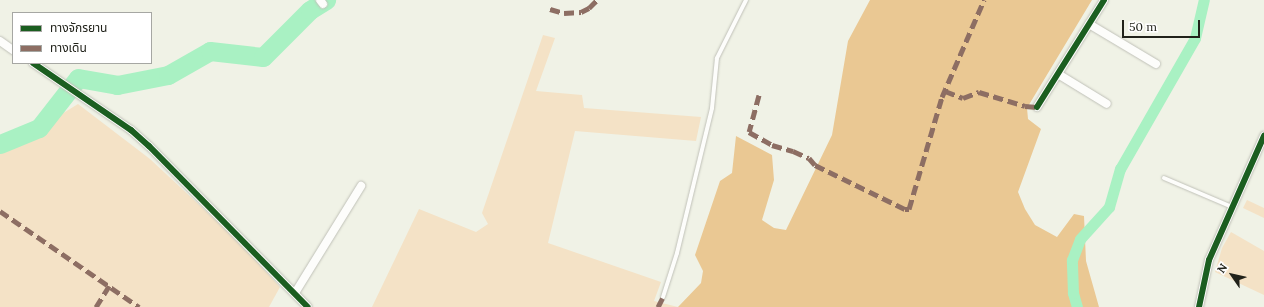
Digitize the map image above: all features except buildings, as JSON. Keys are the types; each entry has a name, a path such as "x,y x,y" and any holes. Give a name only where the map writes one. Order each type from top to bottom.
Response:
{"street":[{"path":"1037,107 1104,0"},
{"path":"1089,24 1156,64"},
{"path":"0,41 12,49"},
{"path":"34,64 131,130 176,171 308,307"},
{"path":"1058,74 1107,104"},
{"path":"1199,307 1209,260 1264,136"},
{"path":"294,293 361,186"}],"lane":[{"path":"663,297 677,253 712,108 717,58 746,0"},
{"path":"1164,178 1232,207"}],"shaded area":[{"path":"870,0 1092,0 1027,108 1028,119 1041,129 1018,192 1025,209 1035,225 1057,237 1074,214 1084,216 1086,261 1099,307 678,307 701,283 703,271 695,255 720,181 732,173 736,136 772,155 774,180 762,220 774,228 786,230 832,135 848,41"},
{"path":"543,35 555,38 536,91 582,95 584,108 701,117 696,141 575,131 548,243 661,282 654,301 678,307 372,307 419,209 476,232 488,224 482,213"},
{"path":"78,104 150,159 240,243 280,287 269,307 0,307 0,152"},
{"path":"1247,200 1264,208 1264,218 1243,208"},
{"path":"1231,232 1264,251 1264,295 1215,272 1222,248"}],"waterway":[{"path":"0,144 39,128 78,78 117,85 168,75 210,51 263,57 310,10 326,0"},
{"path":"1077,307 1073,293 1072,260 1080,239 1109,207 1120,169 1195,38 1204,0"}],"marked path":[{"path":"550,9 564,13 581,12 589,8 597,0"},
{"path":"759,95 749,132 772,145 793,151 809,158 815,165 905,209 909,209 942,97 984,0"},
{"path":"945,91 963,98 979,92 1025,106 1037,107"},
{"path":"0,211 139,307"},
{"path":"96,307 109,286"},
{"path":"658,307 663,297"}],"cycle path":[{"path":"1037,107 1104,0"},
{"path":"34,64 131,130 149,146 308,307"},
{"path":"1199,307 1209,260 1264,136"}]}
